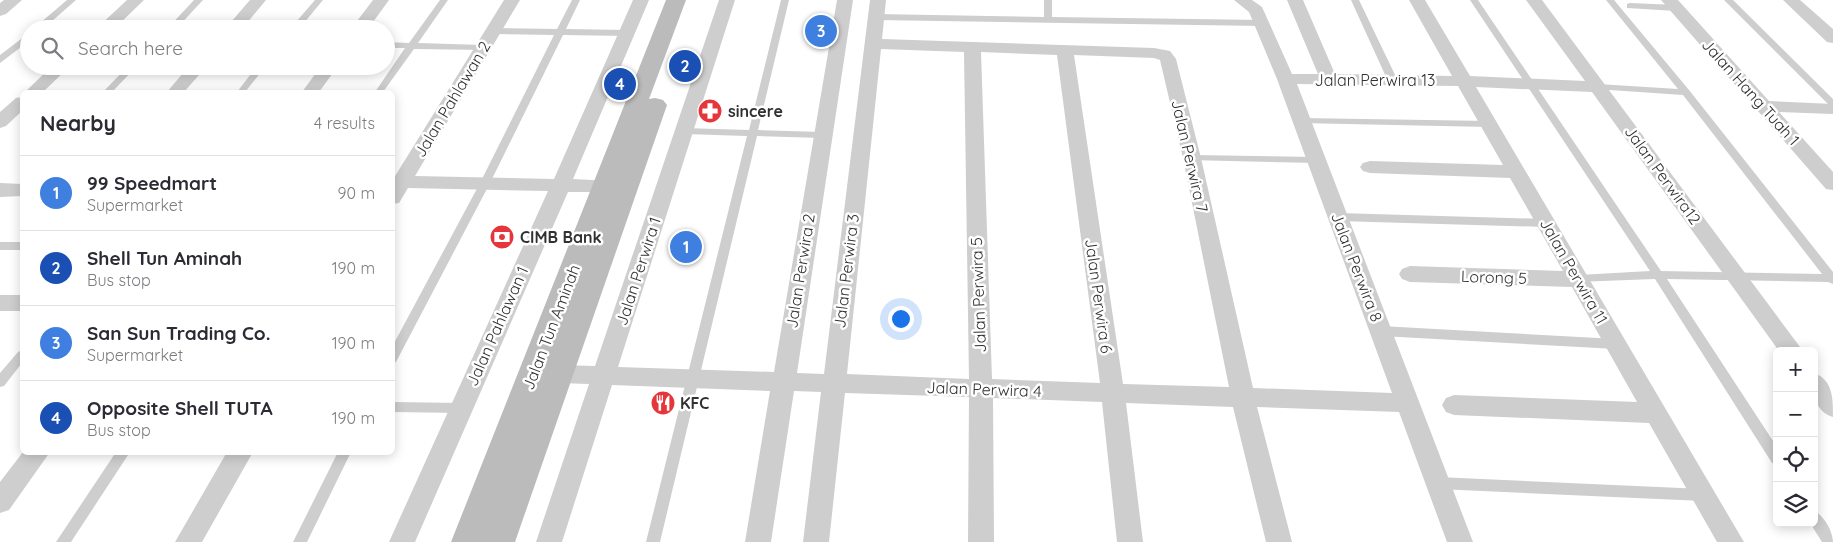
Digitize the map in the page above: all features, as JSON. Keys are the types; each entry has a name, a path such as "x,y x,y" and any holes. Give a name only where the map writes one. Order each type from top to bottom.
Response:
{"main road":[{"name":"Jalan Tun Aminah","path":"468,542 676,0"},
{"name":"Jalan Tun Aminah","path":"498,542 693,0"}],"street":[{"path":"0,11 14,0"},
{"path":"114,20 136,0"},
{"path":"241,20 258,0"},
{"path":"366,20 381,0"},
{"name":"Jalan Pahlawan 2","path":"398,190 512,0"},
{"name":"Jalan Pahlawan 1","path":"402,542 460,408 561,186 641,0"},
{"name":"Jalan Perwira 1","path":"549,542 727,0"},
{"name":"Jalan Perwira 2","path":"758,542 782,382 845,0"},
{"name":"Jalan Perwira 8","path":"1242,0 1256,10 1286,79 1460,542"},
{"path":"1296,0 1330,80"},
{"name":"Jalan Perwira 11","path":"1418,0 1731,542"},
{"name":"Jalan Perwira12","path":"1534,0 1789,347"},
{"path":"1792,0 1833,38"},
{"name":"Jalan Hang Tuah 1","path":"1672,4 1833,184"},
{"name":"Jalan Perwira 3","path":"816,542 877,8"},
{"path":"1815,21 1833,25"},
{"name":"Jalan Perwira 7","path":"872,44 1164,55 1168,59 1192,158 1243,398 1279,542"},
{"name":"Jalan Perwira 5","path":"972,47 981,388 981,542"},
{"name":"Jalan Perwira 6","path":"1065,50 1113,393 1130,542"},
{"path":"35,90 52,75"},
{"path":"177,90 191,75"},
{"path":"312,90 323,75"},
{"name":"Jalan Perwira 13","path":"1286,79 1392,79 1598,87"},
{"path":"1764,106 1833,109"},
{"path":"1370,167 1517,172"},
{"path":"398,190 484,183 604,186"},
{"path":"0,190 20,190"},
{"name":"Lorong 5","path":"1410,274 1579,279"},
{"path":"0,303 20,303"},
{"name":"Jalan Perwira 4","path":"559,374 1408,404"},
{"path":"1818,387 1833,407"},
{"path":"1454,405 1656,413"},
{"path":"0,502 36,455"},
{"path":"188,542 239,455"}],"lane":[{"path":"49,20 72,0"},
{"path":"180,20 199,0"},
{"path":"302,20 319,0"},
{"path":"395,68 444,0"},
{"path":"395,353 484,183 576,0"},
{"path":"653,542 785,0"},
{"path":"1048,0 1048,20"},
{"path":"1355,0 1392,79"},
{"path":"1474,0 1658,275 1773,453"},
{"path":"1610,0 1686,92 1832,279"},
{"path":"1728,0 1833,104"},
{"path":"1630,6 1672,4"},
{"path":"877,8 1048,20 1262,23"},
{"path":"494,31 627,33"},
{"path":"0,60 20,43"},
{"path":"395,45 483,48"},
{"path":"109,90 124,75"},
{"path":"243,90 255,75"},
{"path":"380,90 390,75"},
{"path":"1598,87 1686,92"},
{"path":"1302,121 1489,124"},
{"path":"684,131 822,135"},
{"path":"1192,158 1316,160"},
{"path":"1338,216 1546,223"},
{"path":"0,246 20,246"},
{"path":"1579,279 1658,275 1832,279"},
{"path":"1381,331 1616,344"},
{"path":"0,382 20,357"},
{"path":"395,407 460,408"},
{"path":"63,542 122,455"},
{"path":"300,542 344,455"},
{"path":"1438,484 1704,495"},
{"path":"1818,523 1830,542"}],"building":[{"path":"682,57 690,57 688,66 679,66"},
{"path":"616,74 624,74 621,84 612,84"}],"place":[{"name":"San Sun Trading Co.","path":"821,31"},
{"name":"Shell Tun Aminah","path":"685,66"},
{"name":"Opposite Shell TUTA","path":"620,84"},
{"name":"sincere","path":"710,111"},
{"name":"CIMB Bank","path":"502,237"},
{"name":"99 Speedmart","path":"686,247"},
{"name":"KFC","path":"663,403"}]}
